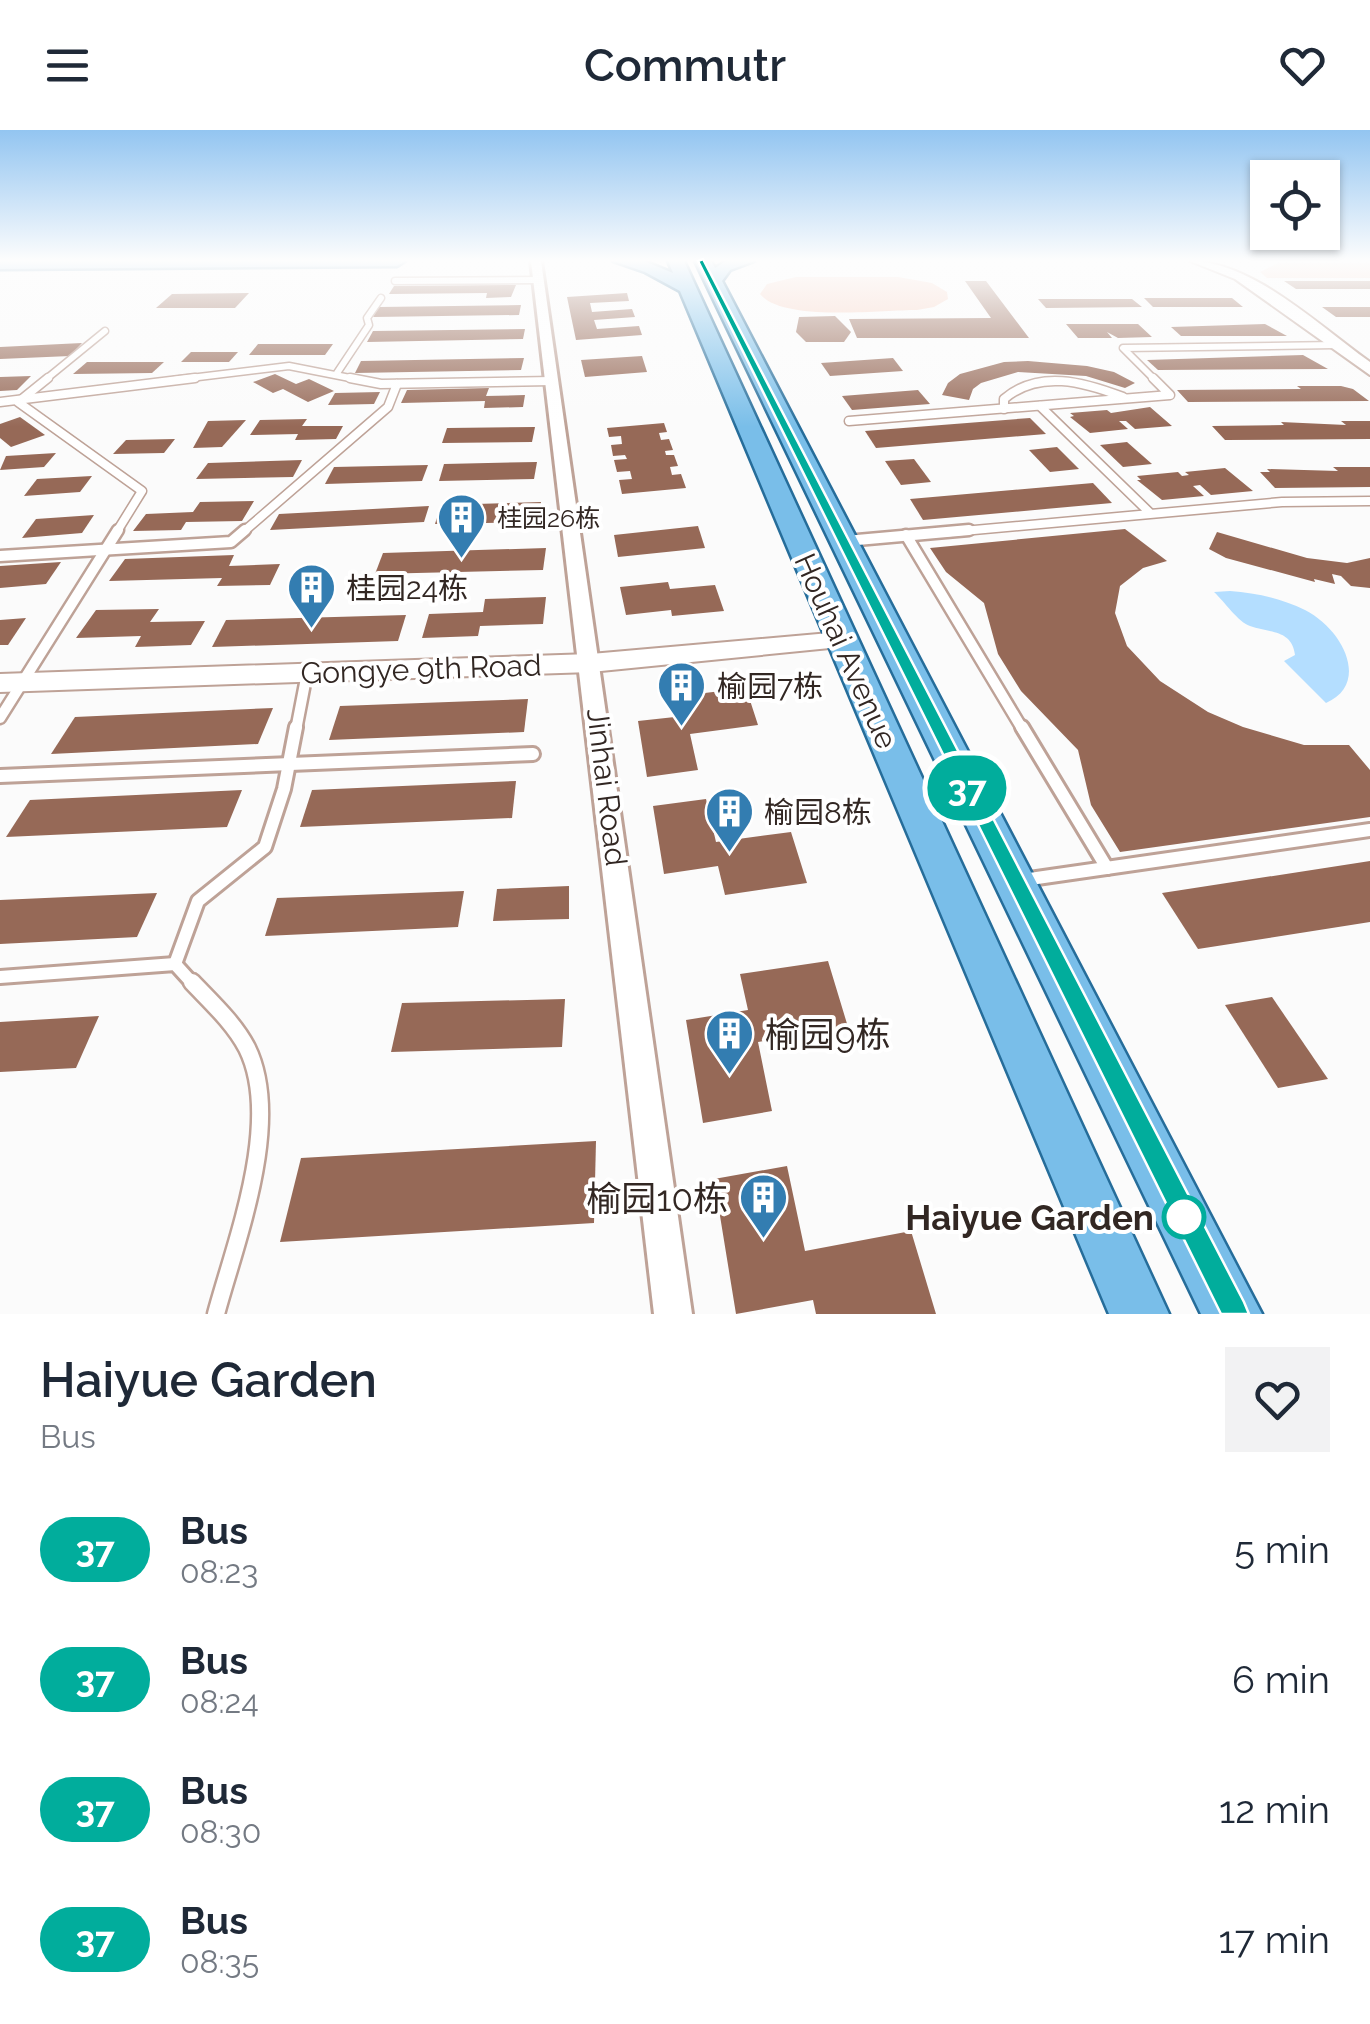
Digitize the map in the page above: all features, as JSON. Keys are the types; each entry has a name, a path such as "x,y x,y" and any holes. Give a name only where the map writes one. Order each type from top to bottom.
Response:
{"main road":[{"name":"Houhai Avenue","path":"711,316 841,640 1139,1314"},
{"name":"Houhai Avenue","path":"718,316 842,541 1232,1314"}],"street":[{"name":"Jinhai Road","path":"544,316 673,1314"},
{"path":"1300,316 1370,370"},
{"name":"Gongye 9th Road","path":"11,683 591,663 841,640"}],"lane":[{"path":"337,373 369,325 368,316"},
{"path":"18,402 105,330"},
{"path":"849,421 1170,395 1123,348 1336,345"},
{"path":"0,406 270,367 318,367 356,381 397,384 552,382"},
{"path":"1004,409 1004,399 1011,390 1042,382 1086,384 1126,399"},
{"path":"0,556 231,542 388,406 397,384"},
{"path":"0,718 11,683 142,491 18,402"},
{"path":"1040,406 1150,514"},
{"path":"842,541 1282,502 1370,500"},
{"path":"906,536 1107,868"},
{"path":"175,964 198,901 265,847 290,764 307,673"},
{"path":"0,776 533,754"},
{"path":"1014,882 1370,830"},
{"path":"0,977 175,964"},
{"path":"175,964 248,1048 261,1102 258,1146 216,1314"}],"water":[{"path":"1230,591 1287,602 1331,630 1347,657 1349,670 1347,683 1339,694 1326,703 1284,661 1295,655 1289,640 1245,624 1214,592"}],"building":[{"path":"571,316 635,316 594,320 597,329 639,326 642,335 576,340"},
{"path":"835,316 851,332 844,342 806,342 796,332 799,317"},
{"path":"1013,316 1029,338 857,338 849,319"},
{"path":"1066,324 1138,324 1152,337 1118,338 1107,332 1112,338 1078,338"},
{"path":"1265,324 1287,336 1181,336 1171,327"},
{"path":"525,329 523,339 367,342 373,331"},
{"path":"82,343 70,356 0,359 0,347"},
{"path":"258,344 333,344 325,355 249,355"},
{"path":"191,352 238,352 229,362 181,362"},
{"path":"1303,355 1328,369 1158,370 1147,360"},
{"path":"642,356 647,372 585,377 581,360"},
{"path":"524,358 521,370 355,373 361,361"},
{"path":"893,358 903,371 830,376 821,363"},
{"path":"87,362 164,362 152,373 73,374"},
{"path":"1004,362 1087,366 1114,372 1135,383 1125,388 1086,376 1018,372 981,383 973,389 969,400 942,395 948,383 960,374"},
{"path":"275,374 296,384 309,379 334,391 308,402 283,389 273,393 253,382"},
{"path":"31,376 17,390 0,391 0,377"},
{"path":"1297,386 1341,386 1353,389 1369,401 1188,402 1177,390 1301,389"},
{"path":"489,388 486,396 525,395 523,407 484,408 485,401 401,403 407,390"},
{"path":"918,390 930,404 852,410 842,396"},
{"path":"380,392 374,404 328,405 335,393"},
{"path":"1150,407 1172,426 1135,429 1126,421 1119,421 1128,429 1090,433 1070,417 1074,416 1070,413 1111,413"},
{"path":"20,417 45,435 11,447 0,438 0,424"},
{"path":"1030,418 1046,434 876,448 865,431"},
{"path":"307,419 302,426 343,426 336,439 295,440 298,434 250,435 260,420"},
{"path":"246,420 222,447 193,448 208,421"},
{"path":"1341,421 1370,421 1370,439 1225,440 1212,426 1284,425 1281,422 1346,425"},
{"path":"664,423 667,432 659,433 661,440 669,439 673,450 665,451 666,455 674,455 678,466 670,467 672,475 681,474 686,488 622,494 619,480 632,479 630,471 617,472 614,460 627,459 625,455 613,456 611,445 622,444 621,436 609,437 607,428"},
{"path":"535,427 532,442 442,443 447,428"},
{"path":"175,439 164,453 113,454 126,440"},
{"path":"1127,442 1152,464 1123,467 1100,445"},
{"path":"1057,447 1079,469 1050,472 1029,450"},
{"path":"56,453 44,467 0,470 6,456"},
{"path":"914,459 931,482 901,485 885,461"},
{"path":"302,460 293,477 196,479 208,463"},
{"path":"537,462 534,479 439,481 444,464"},
{"path":"428,465 422,481 325,484 334,467"},
{"path":"1333,467 1370,467 1370,487 1275,488 1260,472 1338,471"},
{"path":"1225,468 1253,491 1211,495 1200,485 1193,486 1204,496 1162,500 1137,480 1141,480 1137,476 1178,472 1182,476 1189,475 1185,472"},
{"path":"92,476 80,492 24,496 37,479"},
{"path":"1093,483 1112,503 923,520 910,499"},
{"path":"254,501 242,521 186,522 181,530 133,531 146,514 193,512 200,502"},
{"path":"541,502 538,522 435,524 441,505"},
{"path":"429,506 424,522 270,530 279,514"},
{"path":"94,515 82,533 22,538 36,519"},
{"path":"698,526 705,548 618,557 614,535"},
{"path":"1125,529 1167,561 1143,568 1120,586 1115,613 1127,646 1160,681 1208,712 1304,745 1349,745 1370,770 1370,817 1120,852 1091,805 1078,750 1021,691 998,654 984,603 946,572 930,548"},
{"path":"1217,532 1307,558 1347,563 1370,558 1370,588 1351,586 1341,576 1332,574 1335,584 1314,579 1315,582 1226,558 1209,549"},
{"name":"桂园26栋","path":"546,548 543,570 375,574 383,553"},
{"path":"234,555 229,566 280,564 270,585 217,586 222,578 109,581 125,559"},
{"path":"61,562 46,584 0,588 0,566"},
{"path":"668,582 670,589 715,585 724,611 672,616 671,610 626,615 620,587"},
{"path":"546,597 543,624 480,626 478,636 422,638 429,614 483,612 485,599"},
{"path":"159,609 150,622 205,621 191,645 135,647 141,636 76,638 96,610"},
{"name":"桂园24栋","path":"406,615 398,641 212,647 226,620"},
{"path":"26,618 8,645 0,645 0,620"},
{"name":"榆园7栋","path":"746,688 758,725 690,734 698,770 647,777 638,721 684,716 680,696"},
{"path":"528,699 524,732 329,740 340,706"},
{"path":"273,708 258,744 51,754 75,717"},
{"path":"516,781 512,818 300,827 312,790"},
{"path":"242,790 227,827 6,837 30,800"},
{"name":"榆园8栋","path":"706,799 716,842 791,832 807,883 725,895 718,866 664,874 653,806"},
{"path":"1370,861 1370,922 1198,949 1162,893"},
{"path":"569,886 569,919 493,921 497,889"},
{"path":"464,891 458,927 265,936 277,898"},
{"path":"157,893 137,937 0,944 0,900"},
{"name":"榆园9栋","path":"828,961 848,1027 758,1042 772,1111 703,1123 686,1020 748,1010 740,974"},
{"path":"1272,997 1328,1079 1278,1088 1225,1005"},
{"path":"565,999 562,1047 391,1052 402,1003"},
{"path":"99,1016 76,1068 0,1072 0,1022"},
{"path":"596,1141 594,1223 280,1242 301,1158"},
{"name":"榆园10栋","path":"787,1166 805,1251 911,1231 936,1314 816,1314 813,1300 736,1314 714,1179"}],"bus line":[{"name":"37","path":"728,316 1232,1314"}],"place":[{"name":"桂园26栋","path":"462,560"},
{"name":"桂园24栋","path":"311,630"},
{"name":"榆园7栋","path":"682,728"},
{"name":"榆园8栋","path":"729,854"},
{"name":"榆园9栋","path":"730,1076"},
{"name":"Haiyue Garden","path":"1184,1217"},
{"name":"榆园10栋","path":"763,1240"}]}
